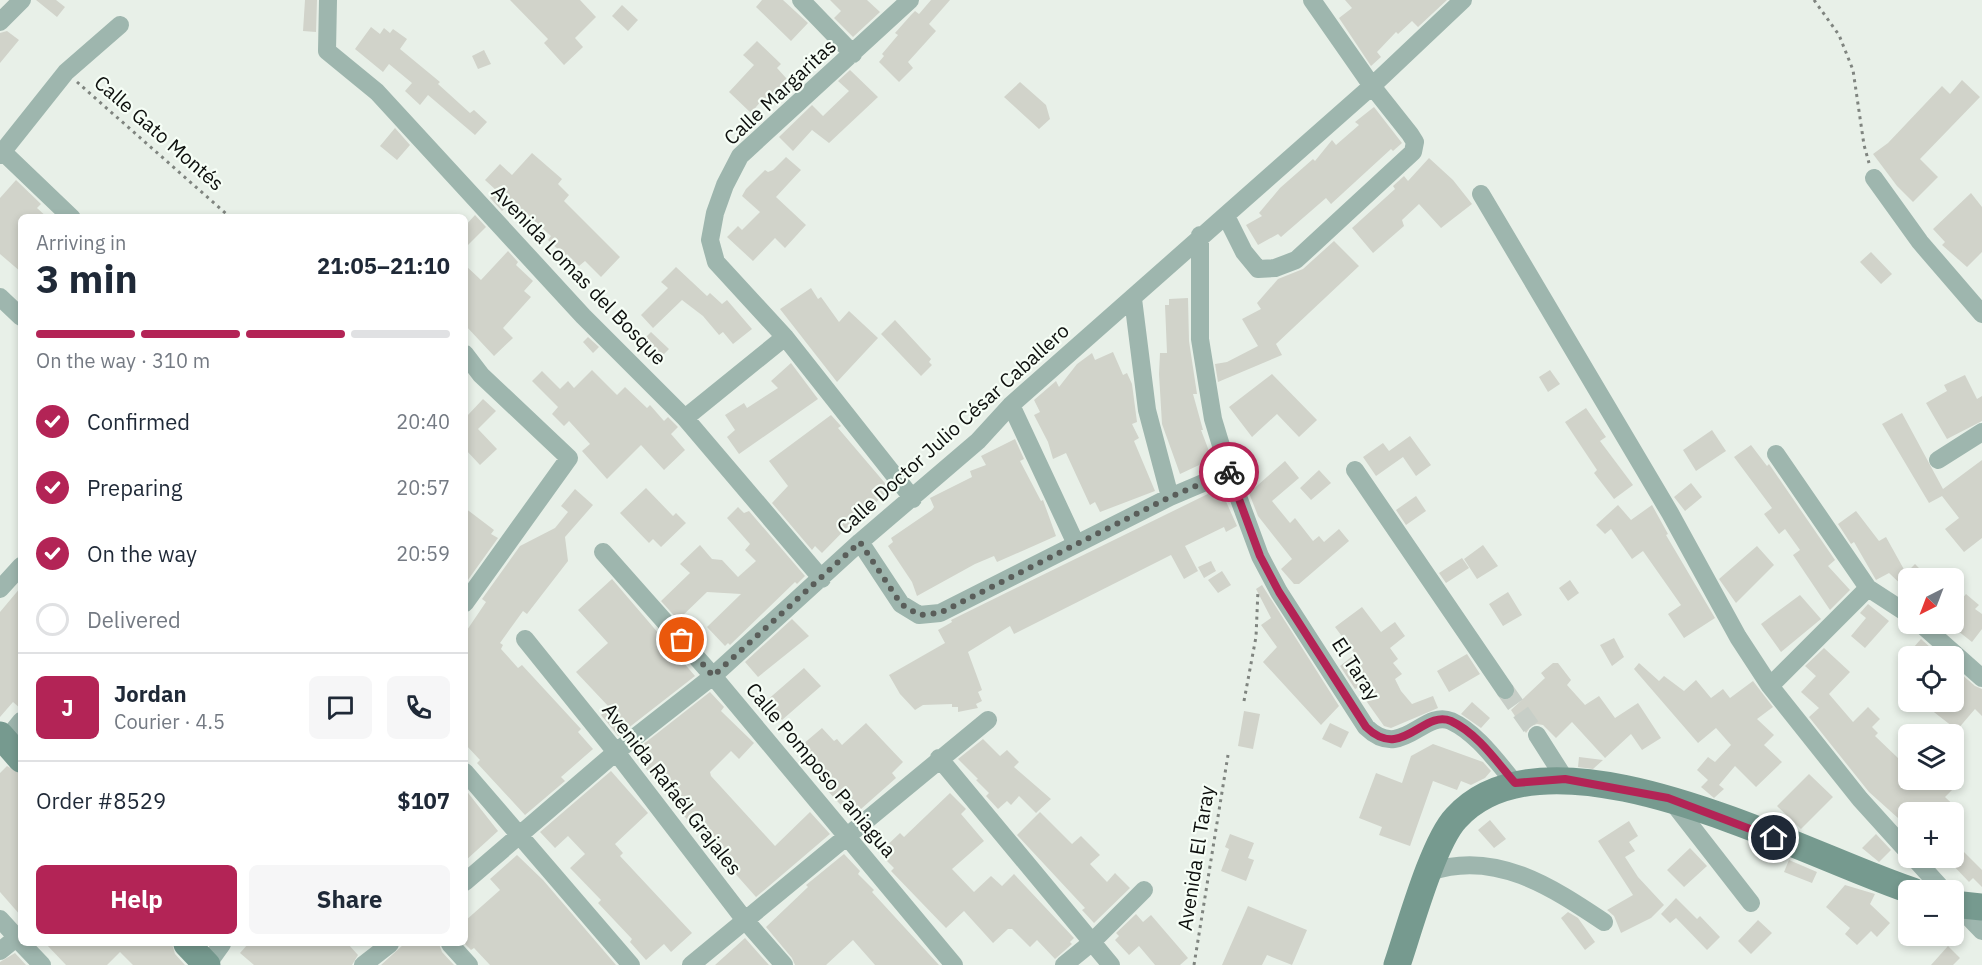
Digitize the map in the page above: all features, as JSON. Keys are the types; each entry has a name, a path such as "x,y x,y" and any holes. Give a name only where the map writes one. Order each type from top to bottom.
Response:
{"street":[{"path":"0,22 22,0"},
{"name":"Avenida Lomas del Bosque","path":"328,0 327,51 377,92 583,316 685,418 822,579"},
{"path":"801,0 853,54"},
{"name":"Calle Doctor Julio César Caballero","path":"468,880 616,752 713,676 860,542 978,441 1011,405 1133,299 1200,235 1226,216 1372,86 1463,0"},
{"path":"1226,216 1244,252 1258,269 1275,268 1296,260 1413,152 1414,142 1410,134 1372,86 1316,1"},
{"name":"Calle Margaritas","path":"785,337 716,262 710,240 715,213 725,184 740,156 907,3"},
{"path":"68,214 2,153 66,72 120,25"},
{"path":"1874,178 1920,242 1982,314"},
{"path":"1481,194 1537,293 1664,504 1738,637 1770,686 1860,800 1898,841"},
{"name":"El Taray","path":"1200,235 1200,339 1213,419 1229,472 1260,556 1279,592 1366,727 1378,738 1393,740 1434,722 1451,721 1473,737 1515,783"},
{"path":"0,297 18,314"},
{"path":"1133,299 1147,410 1170,497"},
{"path":"685,418 785,337 913,499"},
{"path":"468,363 473,379 569,458 468,599"},
{"path":"1011,405 1076,544"},
{"path":"1938,460 1982,432"},
{"path":"1776,454 1868,588 1898,608"},
{"path":"1355,470 1505,690"},
{"path":"860,542 901,604 919,615 940,613 1170,497 1229,472"},
{"name":"Calle Pomposo Paniagua","path":"603,552 713,676 954,965"},
{"path":"1,585 18,569"},
{"path":"1770,686 1868,588"},
{"path":"1932,634 1982,678"},
{"name":"Avenida Rafaél Grajales","path":"525,639 616,752 744,919 784,965"},
{"path":"691,965 987,720"},
{"path":"1537,735 1565,779"},
{"path":"939,758 1111,965"},
{"path":"468,774 631,965"},
{"path":"1397,965 1442,839 1453,820 1474,801 1491,791 1515,783 1565,779 1668,798 1898,885"},
{"path":"1668,798 1751,903"},
{"path":"1430,872 1448,865 1465,864 1509,872 1550,886 1604,922"},
{"path":"1924,868 1936,880"},
{"path":"1064,965 1091,943 1144,890"},
{"path":"1964,909 1982,931"},
{"path":"0,919 18,937"},
{"path":"0,951 18,940"},
{"path":"26,946 42,965"},
{"path":"189,946 207,965 221,946"},
{"path":"363,965 387,946"},
{"path":"452,946 469,965"}],"path":[{"path":"1814,0 1839,35 1853,70 1863,145 1874,178"},
{"name":"Calle Gato Montés","path":"66,72 226,214"},
{"path":"1244,701 1256,637 1260,556"},
{"name":"Avenida El Taray","path":"1194,965 1228,755"}],"building":[{"path":"36,0 56,0 65,7 57,17"},
{"path":"305,0 317,0 316,32 303,31"},
{"path":"510,0 580,0 596,17 575,38 583,47 564,65 544,43 548,39"},
{"path":"762,0 783,0 808,23 791,41 756,7"},
{"path":"830,0 867,0 880,12 853,37 834,18 841,11"},
{"path":"931,0 950,0 929,24 936,31 908,62 913,68 899,82 879,62 884,56 882,54 898,35 895,33 911,15 915,11 919,14"},
{"path":"1345,0 1447,0 1418,27 1412,21 1398,34 1396,32 1377,52 1381,57 1371,66 1339,18 1352,8"},
{"path":"622,5 638,20 628,31 612,16"},
{"path":"371,27 380,34 384,28 390,33 393,29 407,39 400,49 440,82 438,84 470,113 474,110 487,122 475,135 428,95 420,105 405,91 412,83 389,64 383,72 355,49"},
{"path":"7,31 19,40 0,63 0,33"},
{"path":"757,41 781,64 777,68 796,89 785,99 780,95 769,107 762,100 751,113 729,92 754,65 743,55"},
{"path":"484,50 491,64 478,69 472,56"},
{"path":"850,70 878,97 829,143 812,130 793,151 779,137 812,105 823,116 849,91 838,81"},
{"path":"1962,80 1980,97 1920,159 1938,177 1913,202 1897,186 1873,154 1888,143 1942,86 1950,94"},
{"path":"1020,82 1046,105 1050,119 1039,129 1004,97"},
{"path":"1374,107 1402,143 1393,151 1391,149 1331,204 1326,198 1281,237 1278,234 1258,245 1246,225 1262,216 1259,213 1280,188 1313,159 1315,161 1332,140 1336,145 1359,125 1355,122"},
{"path":"395,128 410,145 397,160 380,146"},
{"path":"532,153 562,179 558,184 569,195 564,201 620,257 601,277 585,261 579,266 567,254 565,256 548,240 551,236 527,214 524,217 510,203 502,211 490,198 497,191 485,180 500,164 512,175"},
{"path":"786,157 801,170 776,197 806,225 785,248 775,238 753,261 727,237 738,226 742,230 760,212 742,196 746,189 765,170 768,172 773,170"},
{"path":"1429,158 1453,180 1472,204 1441,228 1419,204 1402,220 1404,226 1373,253 1352,228 1395,189 1393,186 1404,176 1408,181"},
{"path":"16,180 41,204 37,208 44,214 18,214 18,269 0,254 0,198"},
{"path":"1971,193 1982,207 1982,252 1967,267 1942,245 1945,242 1933,229"},
{"path":"475,215 486,227 468,245 468,223"},
{"path":"1334,241 1359,266 1276,344 1282,355 1218,382 1215,364 1227,362 1258,346 1242,319 1261,309 1257,303 1278,279 1303,269"},
{"path":"508,251 518,262 516,265 533,281 524,291 531,297 503,328 513,338 494,356 468,328 468,268 481,280"},
{"path":"1871,252 1892,274 1881,284 1860,262"},
{"path":"676,267 707,296 710,293 722,304 727,300 752,329 733,344 723,332 719,335 703,316 682,300 653,328 641,315 668,288 661,282"},
{"path":"811,288 818,299 821,297 839,322 849,311 878,338 837,382 780,309"},
{"path":"1188,298 1189,341 1197,394 1193,394 1203,430 1201,430 1212,459 1180,474 1162,424 1159,374 1160,353 1167,353 1165,305 1169,305 1169,299"},
{"path":"895,320 931,359 929,362 932,365 921,376 881,334"},
{"path":"651,332 669,349 654,364 636,347"},
{"path":"588,337 599,347 593,353 583,342"},
{"path":"1113,352 1123,375 1127,373 1132,384 1137,422 1132,424 1139,438 1134,441 1155,491 1100,512 1095,502 1090,505 1066,453 1053,459 1048,442 1034,415 1040,412 1034,400 1056,381 1059,387 1077,364 1092,353 1095,360"},
{"path":"791,363 818,399 739,454 727,437 735,430 725,415 744,403 747,408 778,388 771,381"},
{"path":"592,370 617,395 625,387 647,408 650,405 664,421 668,417 678,427 671,434 685,450 664,470 641,445 607,479 582,451 590,444 569,421 564,426 552,414 558,407 532,381 542,371 560,389 568,381 574,388"},
{"path":"1550,370 1560,384 1548,392 1539,377"},
{"path":"1272,374 1317,420 1299,437 1277,414 1252,437 1229,407"},
{"path":"1965,375 1977,399 1982,396 1982,421 1947,439 1926,403 1947,391 1944,385"},
{"path":"483,399 496,411 478,429 497,449 480,465 468,452 468,415"},
{"path":"1586,408 1606,437 1600,441 1633,485 1614,499 1594,473 1597,470 1565,422"},
{"path":"1902,413 1943,489 1982,460 1982,538 1964,552 1945,529 1959,518 1942,496 1929,503 1882,424"},
{"path":"831,415 841,426 838,428 890,489 874,504 872,502 822,553 815,546 812,550 772,503 788,486 769,461"},
{"path":"1712,430 1726,451 1696,471 1683,450"},
{"path":"1410,436 1431,465 1416,476 1403,457 1376,476 1363,457 1383,443 1389,451"},
{"path":"1015,439 1024,459 1020,461 1041,501 1043,500 1056,536 997,562 994,556 975,564 917,596 912,582 888,546 893,542 891,538 932,510 934,507 930,498 972,477 970,471 986,465 981,456"},
{"path":"1751,445 1767,466 1769,464 1835,560 1828,566 1850,590 1830,610 1793,555 1800,550 1785,529 1779,534 1764,514 1772,508 1734,457"},
{"path":"1285,461 1299,478 1272,501 1290,523 1295,518 1313,541 1319,536 1324,542 1339,529 1349,541 1299,584 1294,584 1281,569 1292,559 1258,516 1249,493"},
{"path":"1319,470 1331,483 1311,500 1300,488"},
{"path":"1691,483 1702,497 1685,511 1674,497"},
{"path":"646,488 673,516 676,513 686,523 661,547 653,539 649,543 620,513"},
{"path":"1220,488 1237,526 1226,532 1224,527 1185,546 1198,571 1184,579 1171,555 1014,634 1010,626 968,652 982,690 978,692 982,701 976,704 978,708 958,712 958,707 952,707 952,704 923,705 915,710 900,694 889,675 945,643 938,630 952,622 951,620"},
{"path":"575,489 593,505 565,537 568,561 527,614 523,611 500,643 503,645 501,649 518,668 522,665 581,729 578,732 593,749 561,777 565,781 525,815 477,763 480,760 468,747 468,629 486,602 482,599 520,546 555,528 568,512 561,506"},
{"path":"1416,496 1426,511 1406,525 1396,510"},
{"path":"1618,505 1631,520 1652,505 1668,534 1666,535 1715,618 1684,638 1668,614 1681,605 1643,551 1632,559 1611,529 1605,534 1596,525"},
{"path":"738,507 744,513 749,511 805,576 797,584 795,582 730,645 728,643 725,646 707,627 741,594 707,592 678,620 661,601 690,573 680,564 700,545 712,559 722,560 738,577 756,561 745,550 750,544 727,518"},
{"path":"468,510 494,530 491,534 498,538 468,580"},
{"path":"1856,511 1879,541 1886,537 1903,568 1898,568 1898,582 1889,573 1876,580 1854,542 1851,544 1838,524"},
{"path":"1483,545 1498,566 1477,579 1464,559"},
{"path":"1757,546 1774,565 1736,603 1719,579"},
{"path":"1462,558 1469,568 1446,583 1439,573"},
{"path":"1211,561 1216,571 1204,578 1198,567"},
{"path":"1222,571 1231,585 1218,593 1208,580"},
{"path":"612,579 695,676 618,736 601,715 609,707 576,672 608,643 578,610"},
{"path":"1570,580 1579,593 1568,601 1559,588"},
{"path":"1262,585 1339,706 1321,725 1263,662 1277,647 1261,625 1271,618 1256,589"},
{"path":"18,591 18,706 13,702 0,717 0,612"},
{"path":"1508,592 1522,615 1503,626 1489,604"},
{"path":"1966,594 1979,605 1975,609 1982,614 1982,629 1972,642 1962,634 1964,634 1964,596"},
{"path":"1800,595 1821,619 1781,652 1761,624"},
{"path":"1868,604 1889,621 1865,648 1851,636 1866,618 1860,613"},
{"path":"1362,607 1381,632 1395,622 1405,636 1390,648 1398,659 1393,663 1402,674 1395,679 1401,691 1412,704 1433,696 1438,708 1391,728 1384,726 1357,688 1355,689 1340,666 1355,654 1335,627"},
{"path":"792,619 809,636 758,677 745,662"},
{"path":"1614,638 1624,657 1612,666 1600,645"},
{"path":"1921,639 1929,646 1915,646"},
{"path":"1824,648 1850,672 1829,694 1853,722 1868,707 1880,719 1872,727 1878,733 1875,736 1898,758 1898,790 1952,790 1945,797 1950,802 1898,802 1898,818 1869,792 1809,717 1819,708 1801,692 1816,676 1805,666"},
{"path":"1467,654 1480,674 1449,692 1437,671"},
{"path":"1553,663 1558,663 1571,680 1567,685 1585,705 1599,696 1615,718 1638,703 1661,738 1642,750 1631,734 1605,758 1572,722 1556,738 1543,725 1537,724 1531,726 1526,733 1511,710 1545,678 1541,673"},
{"path":"1639,663 1659,681 1664,676 1684,691 1696,680 1711,698 1723,689 1730,698 1753,681 1773,707 1757,719 1774,735 1764,745 1782,762 1756,787 1735,766 1719,785 1724,789 1714,798 1701,787 1708,780 1697,770 1708,757 1715,762 1731,745 1716,728 1698,743 1634,669"},
{"path":"804,668 821,686 782,720 765,702"},
{"path":"1964,676 1982,689 1982,716 1975,709 1962,724 1949,724 1934,712 1964,712"},
{"path":"710,692 724,707 721,711 754,743 739,759 731,751 710,772 711,776 775,846 810,812 830,834 756,897 632,753"},
{"path":"1472,702 1490,718 1481,728 1461,714"},
{"path":"1244,711 1260,714 1253,749 1238,746"},
{"path":"866,723 903,762 892,773 896,778 852,817 824,787 830,781 826,777 828,775 802,745 822,728 834,741 837,739 842,745"},
{"path":"1330,723 1349,732 1341,748 1322,739"},
{"path":"983,739 1000,756 1007,750 1019,762 1014,767 1051,799 1036,813 1019,796 1011,805 1007,801 998,809 986,796 989,793 976,780 978,779 958,759"},
{"path":"1433,744 1483,762 1491,771 1485,778 1471,785 1461,781 1457,790 1433,781 1410,846 1379,835 1382,827 1359,818 1376,773 1402,783 1411,756"},
{"path":"1579,757 1603,760 1593,769 1578,767"},
{"path":"7,766 18,772 18,913 0,892 0,773"},
{"path":"611,771 648,813 615,844 623,853 620,856 692,933 671,952 664,944 646,960 630,942 632,939 598,903 601,900 570,868 585,854 568,836 555,848 540,832"},
{"path":"1809,774 1833,797 1801,829 1777,806"},
{"path":"468,793 498,831 468,858"},
{"path":"950,793 966,809 961,814 984,841 952,869 974,892 991,876 1002,886 1014,874 1074,938 1070,942 1072,944 1055,959 1037,940 1030,947 1012,929 1008,929 993,943 964,911 946,928 891,871 894,868 879,853 900,833 904,837"},
{"path":"1040,812 1072,844 1081,836 1100,855 1090,864 1107,882 1115,873 1130,888 1094,923 1082,910 1085,908 1017,835"},
{"path":"1490,820 1506,839 1494,848 1478,830"},
{"path":"1629,821 1638,836 1629,842 1635,851 1625,857 1638,877 1664,905 1651,918 1621,933 1614,916 1607,910 1633,895 1598,841"},
{"path":"1230,834 1254,843 1248,858 1254,860 1246,881 1221,871 1229,849 1225,847"},
{"path":"1876,834 1891,850 1879,862 1862,848"},
{"path":"1690,848 1707,866 1684,887 1667,870"},
{"path":"1964,852 1982,870 1982,887 1973,878 1969,882 1956,868 1964,868"},
{"path":"844,854 860,871 858,874 874,890 872,892 939,965 875,965 853,940 826,965 795,965 792,958 766,927 808,887 806,885"},
{"path":"517,855 543,880 616,965 490,965 474,948 471,950 467,946 468,918 500,890 490,879"},
{"path":"1789,860 1817,872 1812,883 1784,872"},
{"path":"1845,885 1875,894 1870,904 1890,923 1877,937 1871,931 1857,945 1845,934 1850,928 1826,907"},
{"path":"1676,898 1697,919 1700,916 1720,937 1707,950 1676,918 1670,923 1661,914"},
{"path":"1248,906 1307,930 1292,965 1267,955 1262,965 1222,965"},
{"path":"1568,912 1578,918 1595,942 1585,950 1561,918"},
{"path":"1136,914 1143,922 1151,915 1188,958 1180,965 1155,965 1139,946 1129,955 1115,940 1119,936 1116,933"},
{"path":"1758,920 1772,933 1751,954 1738,941"},
{"path":"745,938 769,965 715,965"},
{"path":"48,946 173,946 175,954 185,965 133,965 120,952 107,965 66,965"},
{"path":"246,946 350,946 358,955 352,965 254,965 240,953"},
{"path":"402,946 440,946 442,952 454,965 381,965"},
{"path":"1948,946 1960,958 1953,965 1931,965"},
{"path":"15,953 26,965 0,965 0,962"}],"tunnel":[{"path":"1505,690 1537,735"}],"way so far":[{"path":"682,640 713,676 860,542 901,604 919,615 940,613 1170,497 1229,472"}],"route":[{"path":"1229,472 1260,556 1279,592 1366,727 1378,738 1393,740 1443,719 1451,721 1473,737 1515,783 1565,779 1668,798 1774,838"}]}
